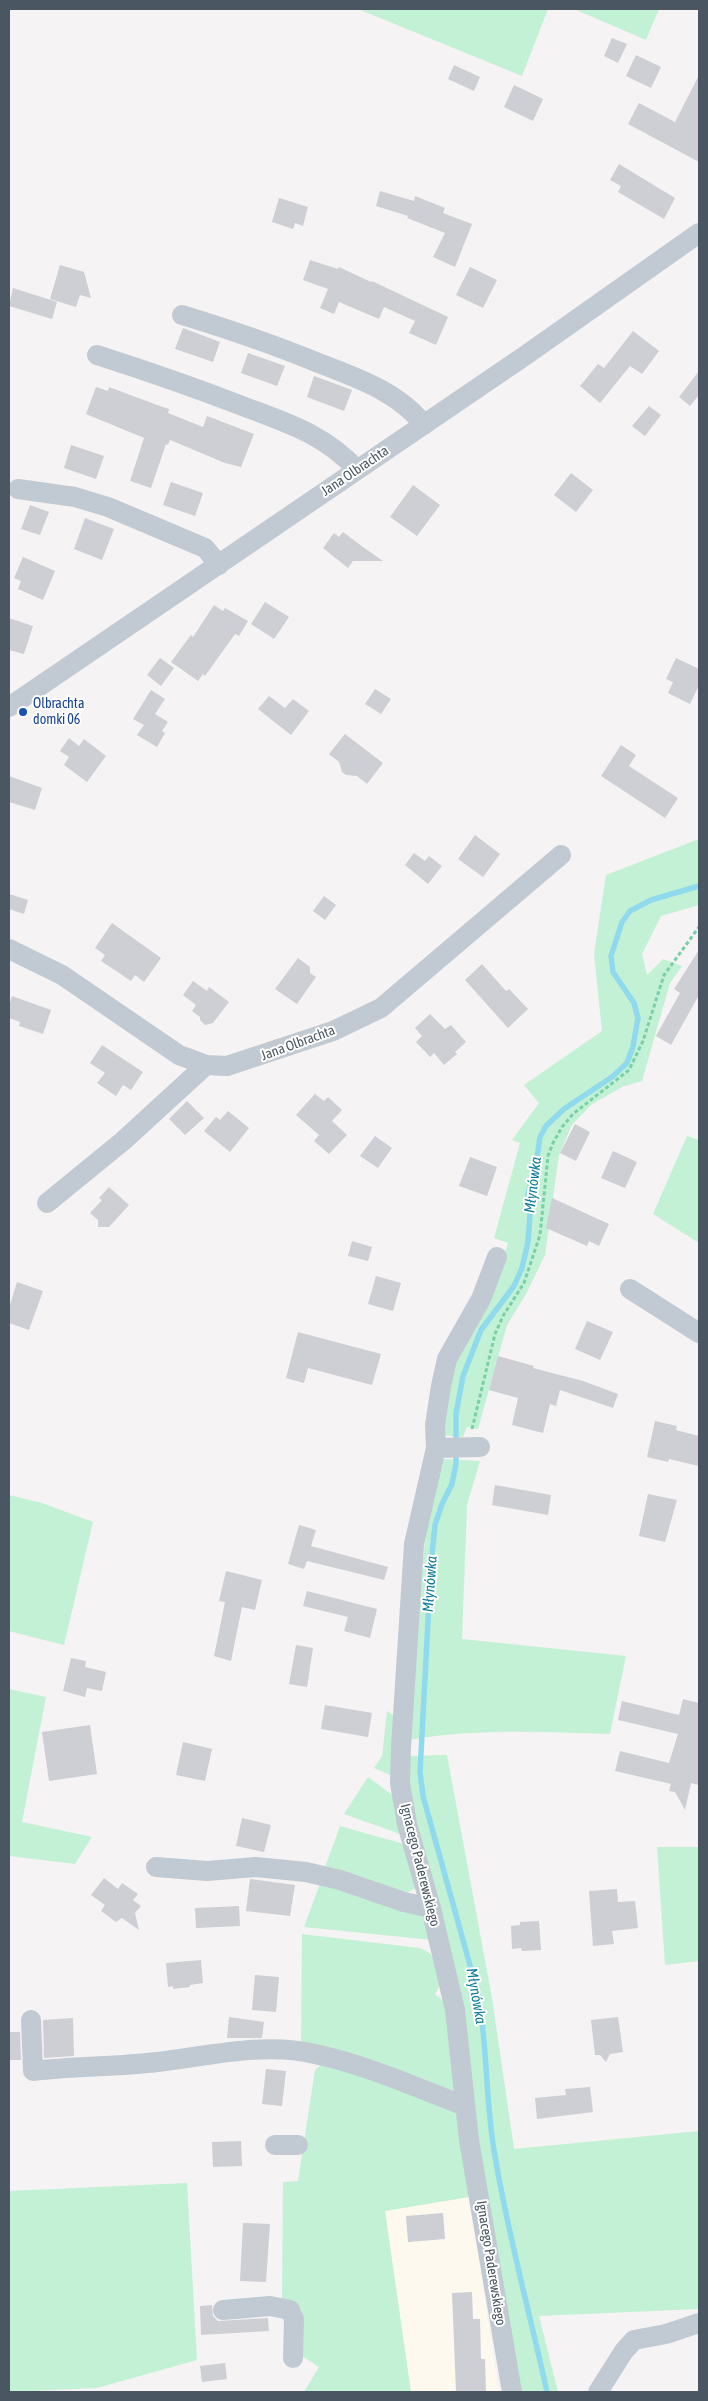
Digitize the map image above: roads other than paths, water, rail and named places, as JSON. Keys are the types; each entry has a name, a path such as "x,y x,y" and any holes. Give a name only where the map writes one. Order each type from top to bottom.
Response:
{"street":[{"name":"Jana Olbrachta","path":"9,707 424,425 699,233"},
{"path":"182,315 280,347 372,384 415,413 424,425"},
{"path":"97,355 200,389 305,430 340,452 356,470"},
{"path":"18,489 75,497 108,507 205,548 219,565"},
{"name":"Jana Olbrachta","path":"9,949 62,975 178,1055 206,1065 227,1066 244,1062 332,1031 381,1008 561,855"},
{"path":"48,1203 124,1141 206,1065"},
{"name":"Ignacego Paderewskiego","path":"497,1257 481,1299 447,1359 435,1424 440,1447 414,1544 400,1783 407,1824 431,1908 455,2010 465,2106 512,2392"},
{"path":"630,1289 699,1333"},
{"path":"440,1447 473,1446"},
{"path":"156,1867 207,1871 256,1868 306,1872 340,1880 404,1902 431,1908"},
{"path":"31,2020 33,2071 66,2067 156,2062 211,2054 268,2049 314,2053 465,2106"},
{"path":"275,2145 298,2145"},
{"path":"223,2310 270,2306 290,2310 294,2318 293,2358"},
{"path":"598,2392 624,2350 634,2340 666,2334 699,2323"}],"waterway":[{"name":"Młynówka","path":"547,2392 500,2186 492,2136 478,1994 423,1796 420,1772 431,1564 435,1525 442,1504 452,1484 456,1464 456,1414 463,1376 481,1330 514,1286 522,1268 528,1242 530,1214 528,1194 536,1164 540,1137 546,1126 564,1109 612,1077 627,1063 633,1046 638,1018 634,1003 613,972 611,956 622,922 630,911 651,900 699,886"}],"place":[{"name":"Olbrachta domki 06","path":"23,712"}]}
